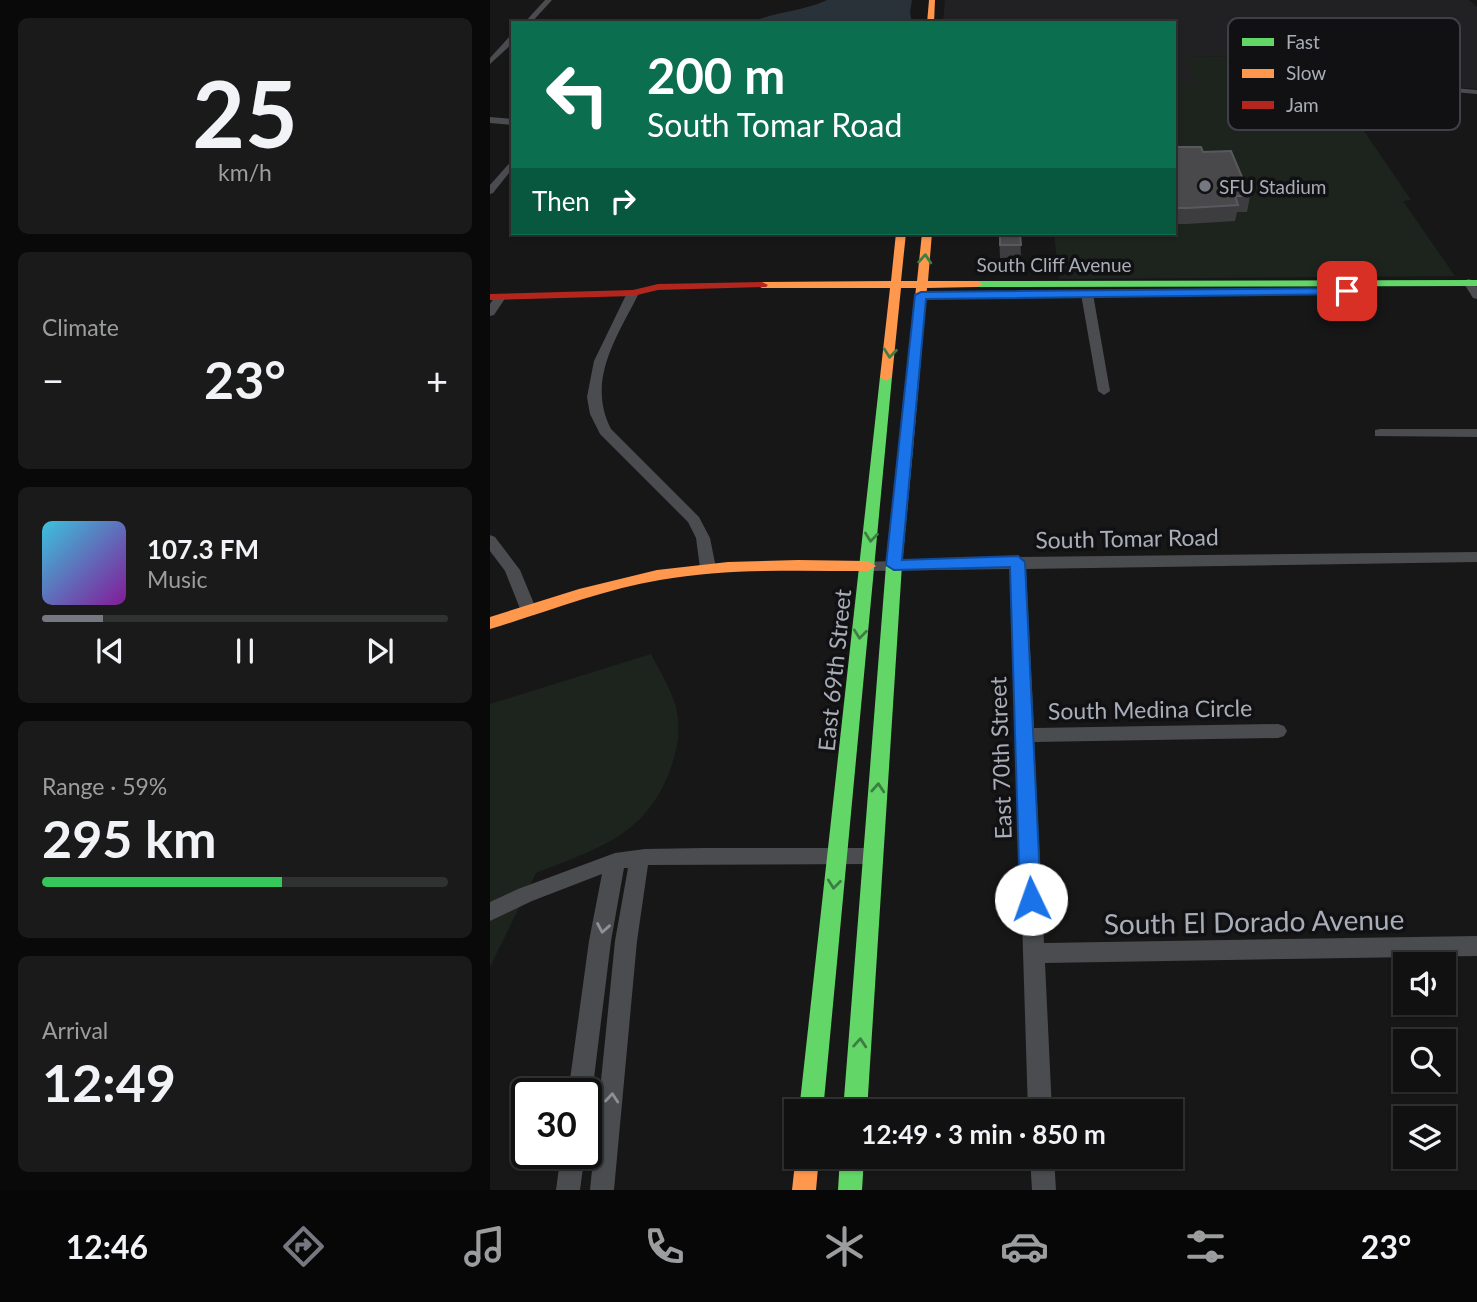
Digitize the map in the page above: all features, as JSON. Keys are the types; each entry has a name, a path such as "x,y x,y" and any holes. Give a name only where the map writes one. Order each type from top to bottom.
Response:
{"main road":[{"path":"930,21 932,0"},
{"name":"East 69th Street","path":"812,1099 901,235"},
{"path":"856,1099 894,565 927,235"},
{"name":"South Cliff Avenue","path":"921,290 1087,294 1474,288"},
{"name":"South Cliff Avenue","path":"495,297 633,293 652,298 896,290 1474,288"},
{"name":"South Tomar Road","path":"490,623 614,585 708,568 868,566"},
{"path":"804,1190 806,1169"},
{"path":"850,1190 851,1169"}],"street":[{"path":"529,21 549,0"},
{"path":"490,62 511,40"},
{"path":"490,120 511,122"},
{"path":"490,191 511,165"},
{"path":"633,293 595,378 593,405 597,420 694,520 703,538 708,568"},
{"path":"1087,294 1104,391"},
{"path":"490,313 495,297"},
{"path":"1380,433 1477,433"},
{"path":"490,540 512,570 529,611"},
{"name":"South Tomar Road","path":"868,566 1477,556"},
{"name":"East 70th Street","path":"1018,562 1039,1099"},
{"name":"South Medina Circle","path":"1023,735 1278,731"},
{"path":"490,912 525,895 615,861 639,858 873,856"},
{"path":"602,1190 626,941 639,858"},
{"path":"582,1078 600,941 615,861"},
{"name":"South El Dorado Avenue","path":"1033,953 1477,946"},
{"path":"568,1190 571,1169"},
{"path":"1043,1169 1044,1190"}],"shaded area":[{"path":"827,0 912,0 912,21 755,21"},
{"path":"945,0 1469,0 1477,7 1477,89 1460,88 1460,18 1228,18 1228,57 1185,57 1195,83 1176,83 1176,21 943,21"},
{"path":"1184,57 1228,57 1228,130 1363,130 1411,200 1403,201 1455,276 1059,279 1054,235 1176,235 1176,83 1195,83"},
{"path":"651,654 674,700 678,723 675,755 660,792 647,811 617,837 536,873 490,967 490,704"}],"building":[{"name":"SFU Stadium","path":"1176,147 1201,147 1203,152 1231,151 1250,196 1235,196 1238,205 1176,208"},
{"path":"1000,235 1020,235 1021,245 1000,245"}],"traffic: fast":[{"path":"977,284 1477,283"},
{"path":"812,1099 886,377"},
{"path":"856,1099 894,565 906,448"},
{"path":"850,1190 851,1169"}],"traffic: slow":[{"path":"930,21 932,0"},
{"path":"886,377 901,235"},
{"path":"906,448 927,235"},
{"path":"762,285 977,284"},
{"path":"490,623 609,586 681,571 751,566 868,566"},
{"path":"804,1190 806,1169"}],"traffic: jam":[{"path":"490,297 633,293 658,287 762,285"}],"place":[{"name":"SFU Stadium","path":"1205,186"}],"route":[{"path":"1031,899 1018,562 894,565 921,295 1347,291"}]}
